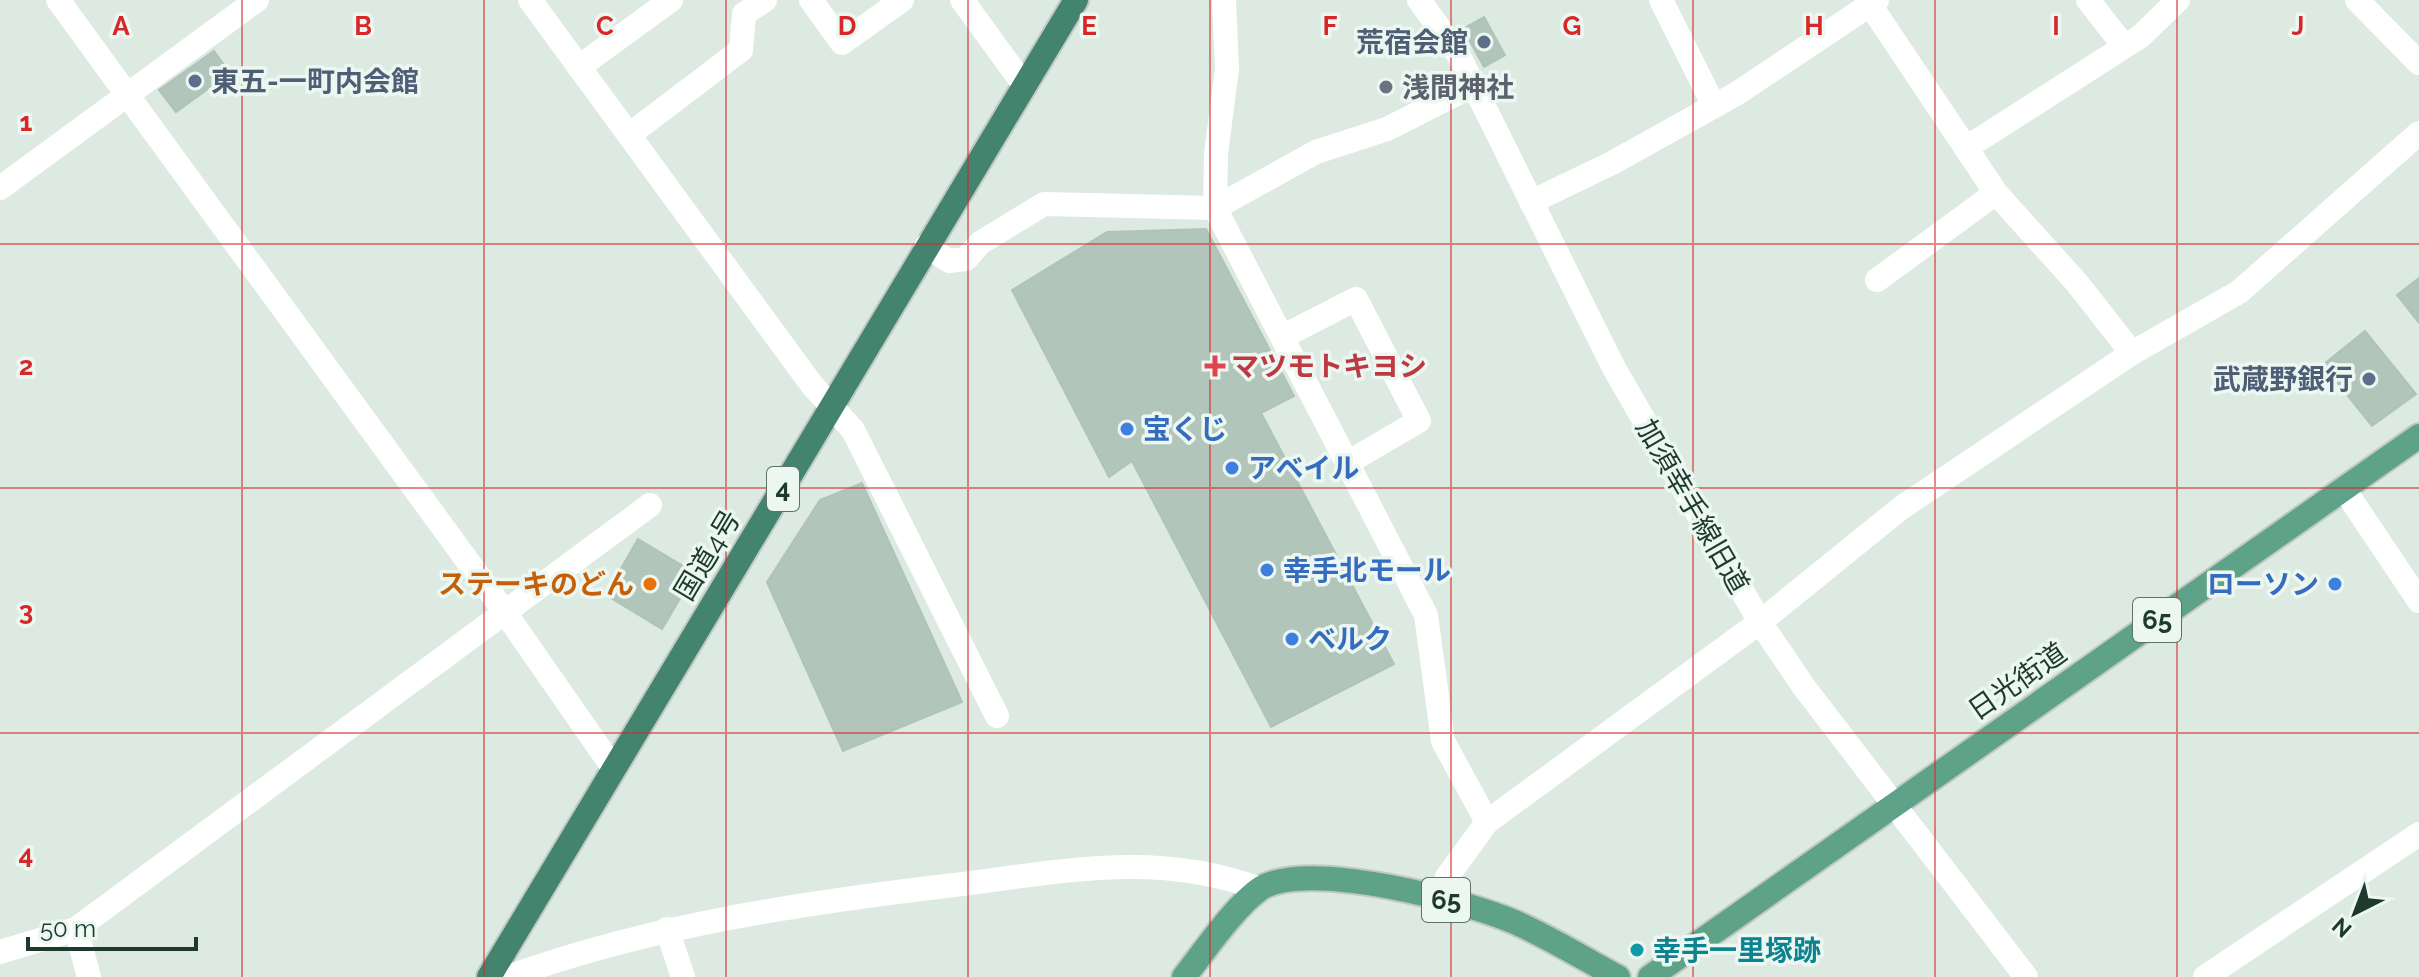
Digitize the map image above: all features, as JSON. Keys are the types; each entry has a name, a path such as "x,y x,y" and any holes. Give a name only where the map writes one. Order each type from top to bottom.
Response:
{"highway":[{"name":"国道4号","path":"489,977 1076,0"}],"main road":[{"name":"日光街道","path":"1650,977 2419,436"},
{"name":"65","path":"1260,889 1315,879 1370,883 1440,899 1520,924 1618,977"},
{"path":"1184,977 1260,889"}],"street":[{"path":"58,0 504,611 614,769"},
{"path":"0,188 257,0"},
{"path":"530,0 812,385 853,430 997,716"},
{"path":"579,67 671,0"},
{"path":"629,135 741,50 744,14 765,0"},
{"path":"811,0 842,43 902,0"},
{"path":"962,0 1024,85"},
{"path":"1224,0 1227,69 1216,154 1215,208 1426,615 1443,741 1487,822"},
{"name":"加須幸手線旧道","path":"1419,0 1458,54 1614,368 1760,622 1804,687 2026,977"},
{"path":"1661,0 1714,106"},
{"path":"2088,0 2124,46"},
{"path":"1966,148 2124,46 2178,0"},
{"path":"2357,0 2419,63"},
{"path":"1531,202 1714,106 1871,2 1996,193 2077,283 2132,353"},
{"path":"926,246 949,261 966,259 980,243 1044,204 1215,208 1316,152 1387,129 1474,85"},
{"path":"1440,899 1447,877 1487,822 1760,622 1901,508 2132,353 2239,292 2419,133"},
{"path":"1877,280 1996,193"},
{"path":"1282,337 1356,299 1412,407 1419,421 1347,463"},
{"path":"2344,489 2419,601"},
{"path":"0,952 76,929 650,505"},
{"path":"2205,977 2419,834"},
{"path":"508,977 587,949 667,929 856,897 1079,867 1190,868 1223,875 1260,889"},
{"path":"76,929 89,977"},
{"path":"667,929 683,977"}],"building":[{"name":"荒宿会館","path":"1484,17 1505,55 1484,67 1463,29"},
{"name":"東五-一町内会館","path":"214,51 230,73 176,112 159,90"},
{"name":"幸手北モール","path":"1206,229 1294,396 1261,413 1394,664 1271,727 1132,461 1109,477 1012,290 1107,232"},
{"path":"2419,278 2419,323 2397,295"},
{"name":"武蔵野銀行","path":"2365,331 2416,394 2372,426 2323,365"},
{"path":"862,483 962,702 843,751 767,582 820,500"},
{"name":"ステーキのどん","path":"638,539 695,573 662,629 606,595"}],"place":[{"name":"荒宿会館","path":"1484,42"},
{"name":"東五-一町内会館","path":"195,81"},
{"name":"浅間神社","path":"1386,87"},
{"name":"マツモトキヨシ","path":"1215,366"},
{"name":"武蔵野銀行","path":"2369,379"},
{"name":"宝くじ","path":"1127,429"},
{"name":"アベイル","path":"1232,468"},
{"name":"幸手北モール","path":"1267,570"},
{"name":"ステーキのどん","path":"650,584"},
{"name":"ローソン","path":"2335,584"},
{"name":"ベルク","path":"1292,639"},
{"name":"幸手一里塚跡","path":"1637,950"}]}
